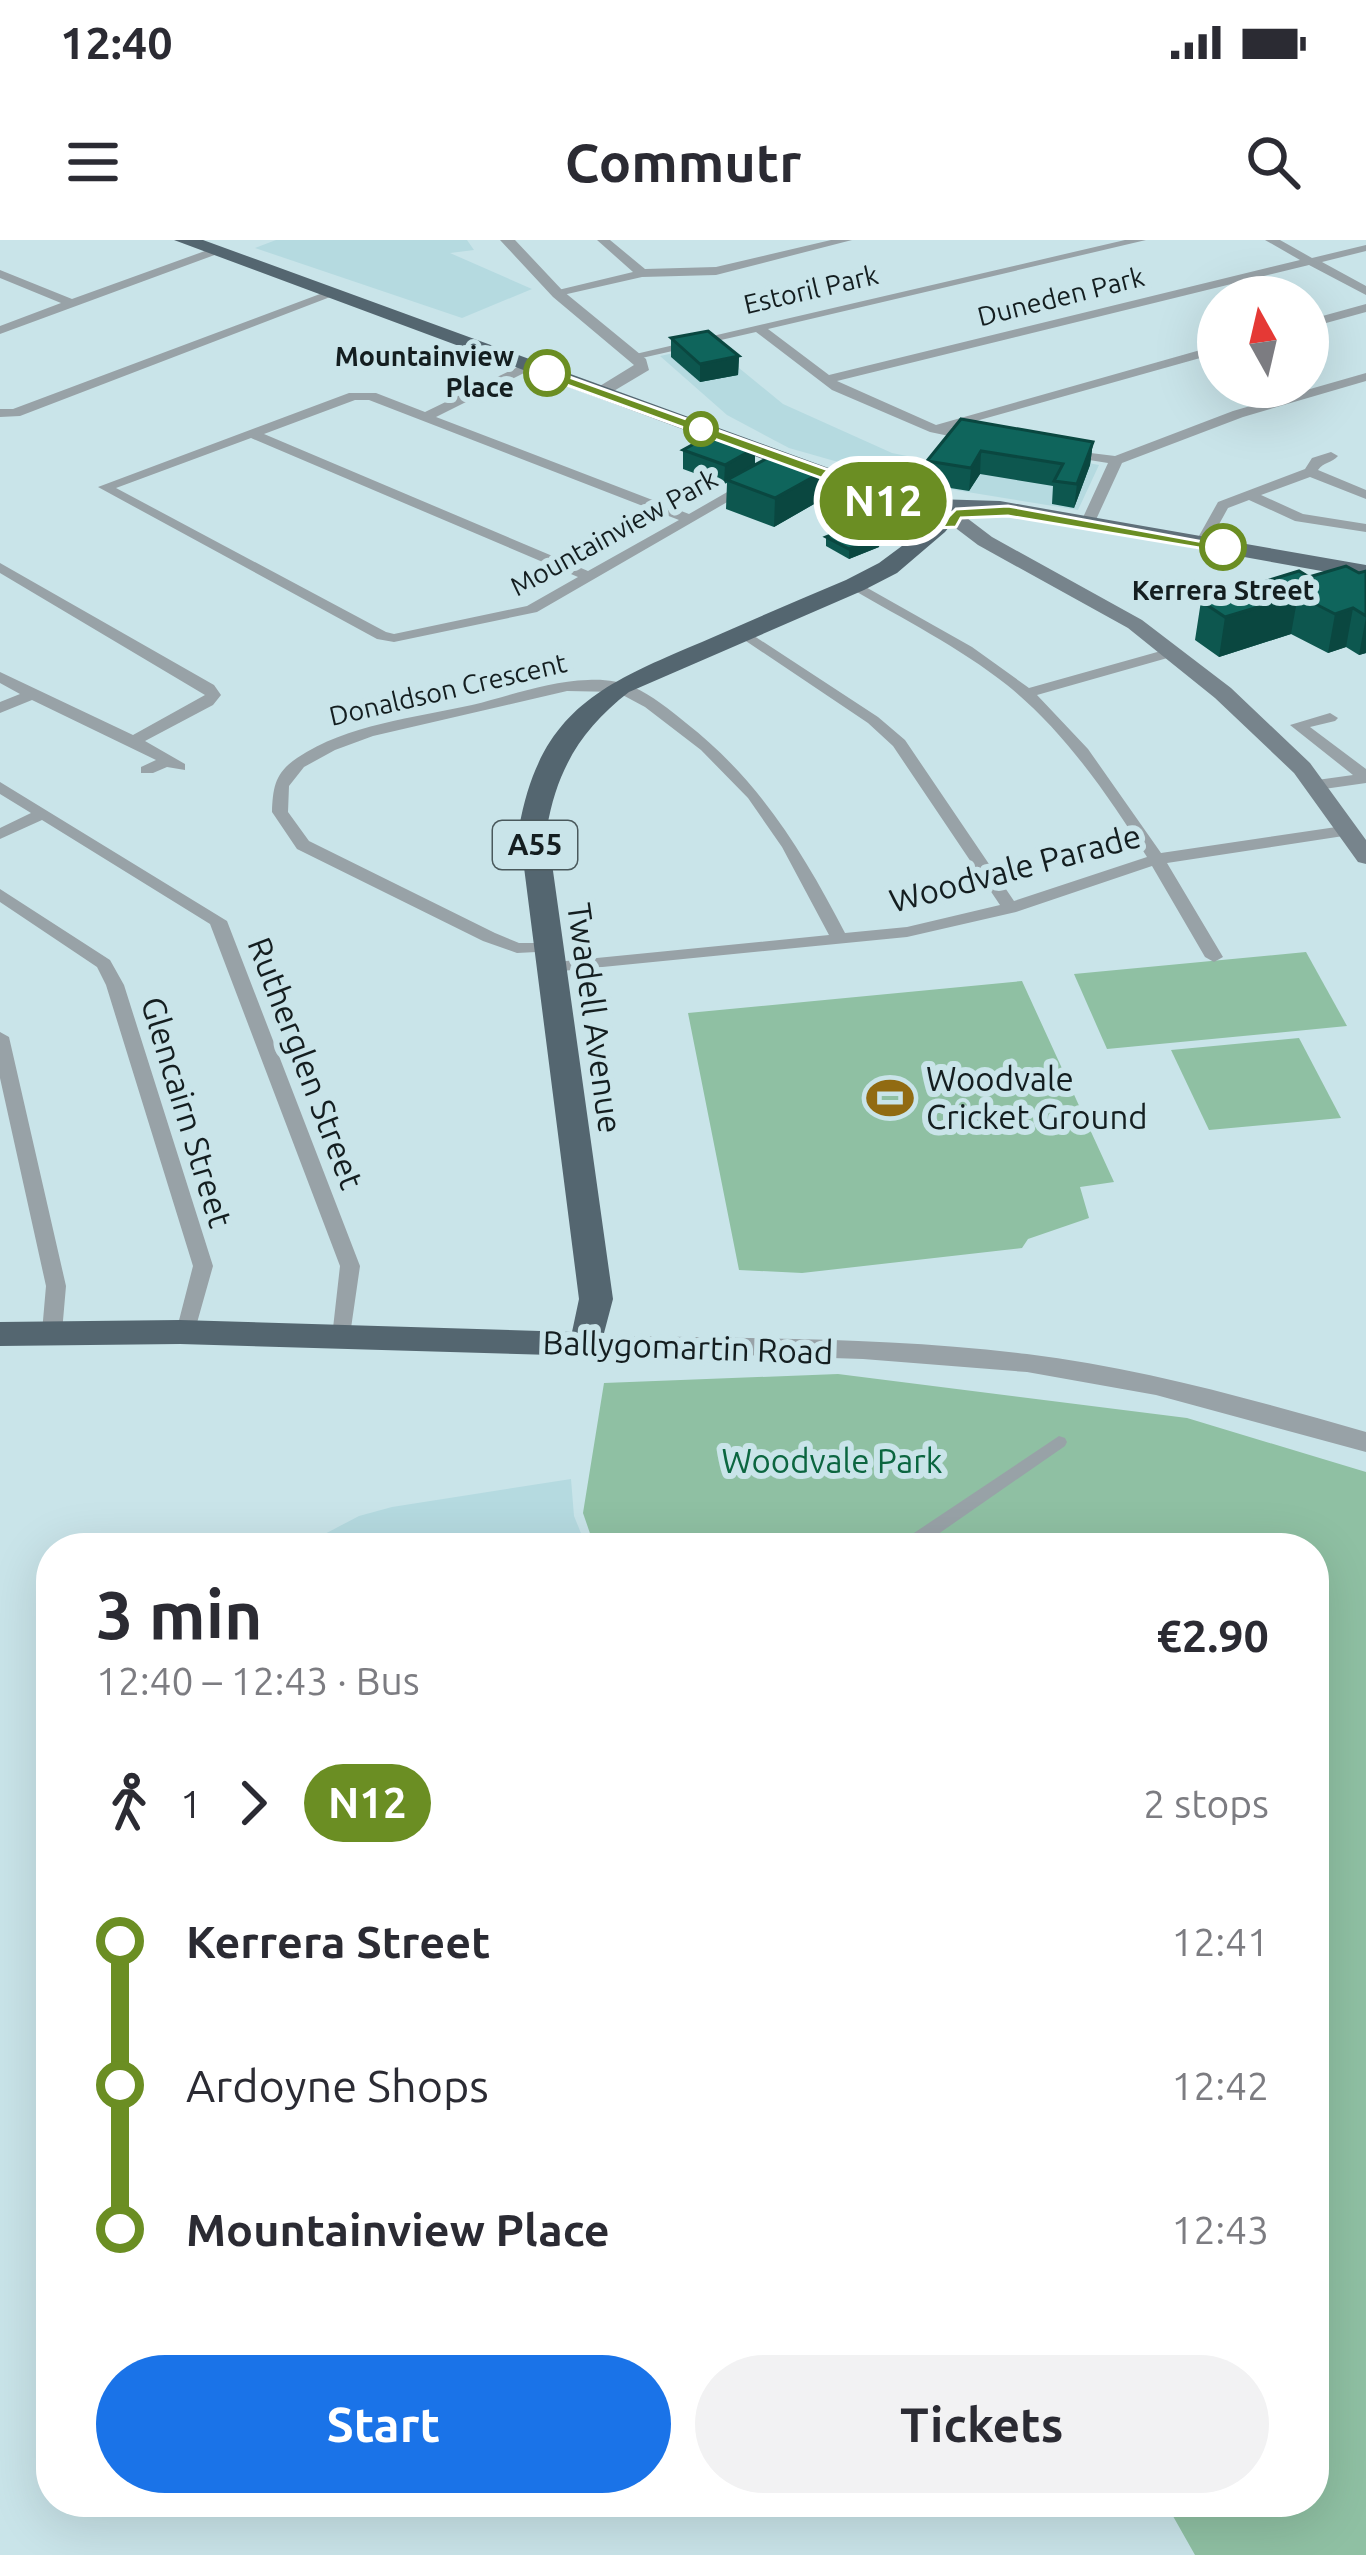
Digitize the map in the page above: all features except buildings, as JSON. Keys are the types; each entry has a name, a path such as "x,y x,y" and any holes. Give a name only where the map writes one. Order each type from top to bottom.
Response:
{"highway":[{"path":"184,240 601,392 783,466 944,518"},
{"path":"859,487 921,526 944,518"},
{"path":"903,553 909,536 907,516"},
{"name":"Twadell Avenue","path":"587,1344 596,1299 533,828 536,801 566,736 588,710 620,686 856,585 888,568 944,518"},
{"name":"Ballygomartin Road","path":"0,1334 186,1332 587,1344"}],"main road":[{"path":"944,518 1008,511 1366,572"},
{"path":"944,518 1108,608 1173,652 1259,725 1317,785 1366,857"}],"street":[{"path":"507,240 558,294 643,367 601,392"},
{"path":"603,240 642,273"},
{"path":"558,294 642,273 716,271 846,240"},
{"name":"Estoril Park","path":"633,356 1139,240"},
{"path":"1270,240 1366,291"},
{"name":"Duneden Park","path":"825,380 1366,248"},
{"path":"0,330 216,251"},
{"path":"0,274 73,304"},
{"path":"0,413 15,413 332,294"},
{"path":"1329,318 1366,308"},
{"path":"758,327 825,380 935,429 979,438"},
{"path":"935,429 1197,356"},
{"path":"425,417 528,366"},
{"path":"1044,448 1116,460 1238,414 1366,377"},
{"path":"251,433 354,396 371,396 690,519"},
{"path":"251,433 586,576"},
{"name":"Mountainview Park","path":"251,433 105,487 382,636 406,637 511,616 760,480"},
{"path":"1202,543 1223,506 1310,471 1331,456"},
{"path":"1087,524 1116,460"},
{"path":"1310,471 1366,495"},
{"path":"1250,495 1310,516 1366,528"},
{"path":"0,567 213,694 208,702 136,739"},
{"path":"856,585 1027,693 1097,776 1157,860 1214,957"},
{"path":"742,632 873,719 899,743 1010,908"},
{"path":"1027,693 1173,652"},
{"path":"0,677 136,739 174,764 146,770"},
{"name":"Donaldson Crescent","path":"551,957 489,937 303,845 289,830 278,802 293,771 307,756 334,742 580,685 620,686"},
{"path":"620,686 691,734 757,793 796,853 840,940"},
{"path":"0,708 31,695"},
{"path":"1330,718 1298,725 1366,777"},
{"path":"1317,785 1366,777"},
{"name":"Rutherglen Street","path":"0,787 218,921 350,1266 342,1337"},
{"path":"0,834 43,813"},
{"name":"Woodvale Parade","path":"551,957 908,932 1010,908 1157,860 1350,830"},
{"name":"Glencairn Street","path":"0,894 104,964 115,985 203,1266 186,1332"},
{"path":"0,1037 56,1286 52,1332"},
{"name":"Ballygomartin Road","path":"587,1344 920,1353 1025,1363 1174,1388 1366,1442"},
{"path":"927,1533 1059,1442"}],"shaded area":[{"path":"276,240 467,240 474,250 450,253 532,289 462,318 255,248"},
{"path":"711,345 783,404 892,453 942,463 958,439 1099,465 1078,510 912,483 789,448 727,415 660,356"},
{"path":"571,1479 574,1516 581,1533 327,1533 359,1516"}],"green space":[{"path":"1306,952 1347,1026 1107,1049 1074,974"},
{"name":"Woodvale Cricket Ground","path":"1022,981 1114,1182 1080,1187 1089,1218 1028,1239 1022,1248 802,1273 739,1270 688,1013"},
{"path":"1299,1038 1341,1118 1209,1130 1171,1050"},
{"name":"Woodvale Park","path":"838,1374 1187,1418 1366,1472 1366,2555 1195,2555 1173,2517 1329,2517 1329,1533 590,1533 583,1513 604,1383"}],"bus line":[{"name":"N12","path":"547,373 859,487 921,526 950,524 956,513 1008,511 1223,547"}],"place":[{"name":"Mountainview Place","path":"547,373"},
{"name":"Kerrera Street","path":"1223,547"},
{"name":"Woodvale Cricket Ground","path":"890,1098"}]}
